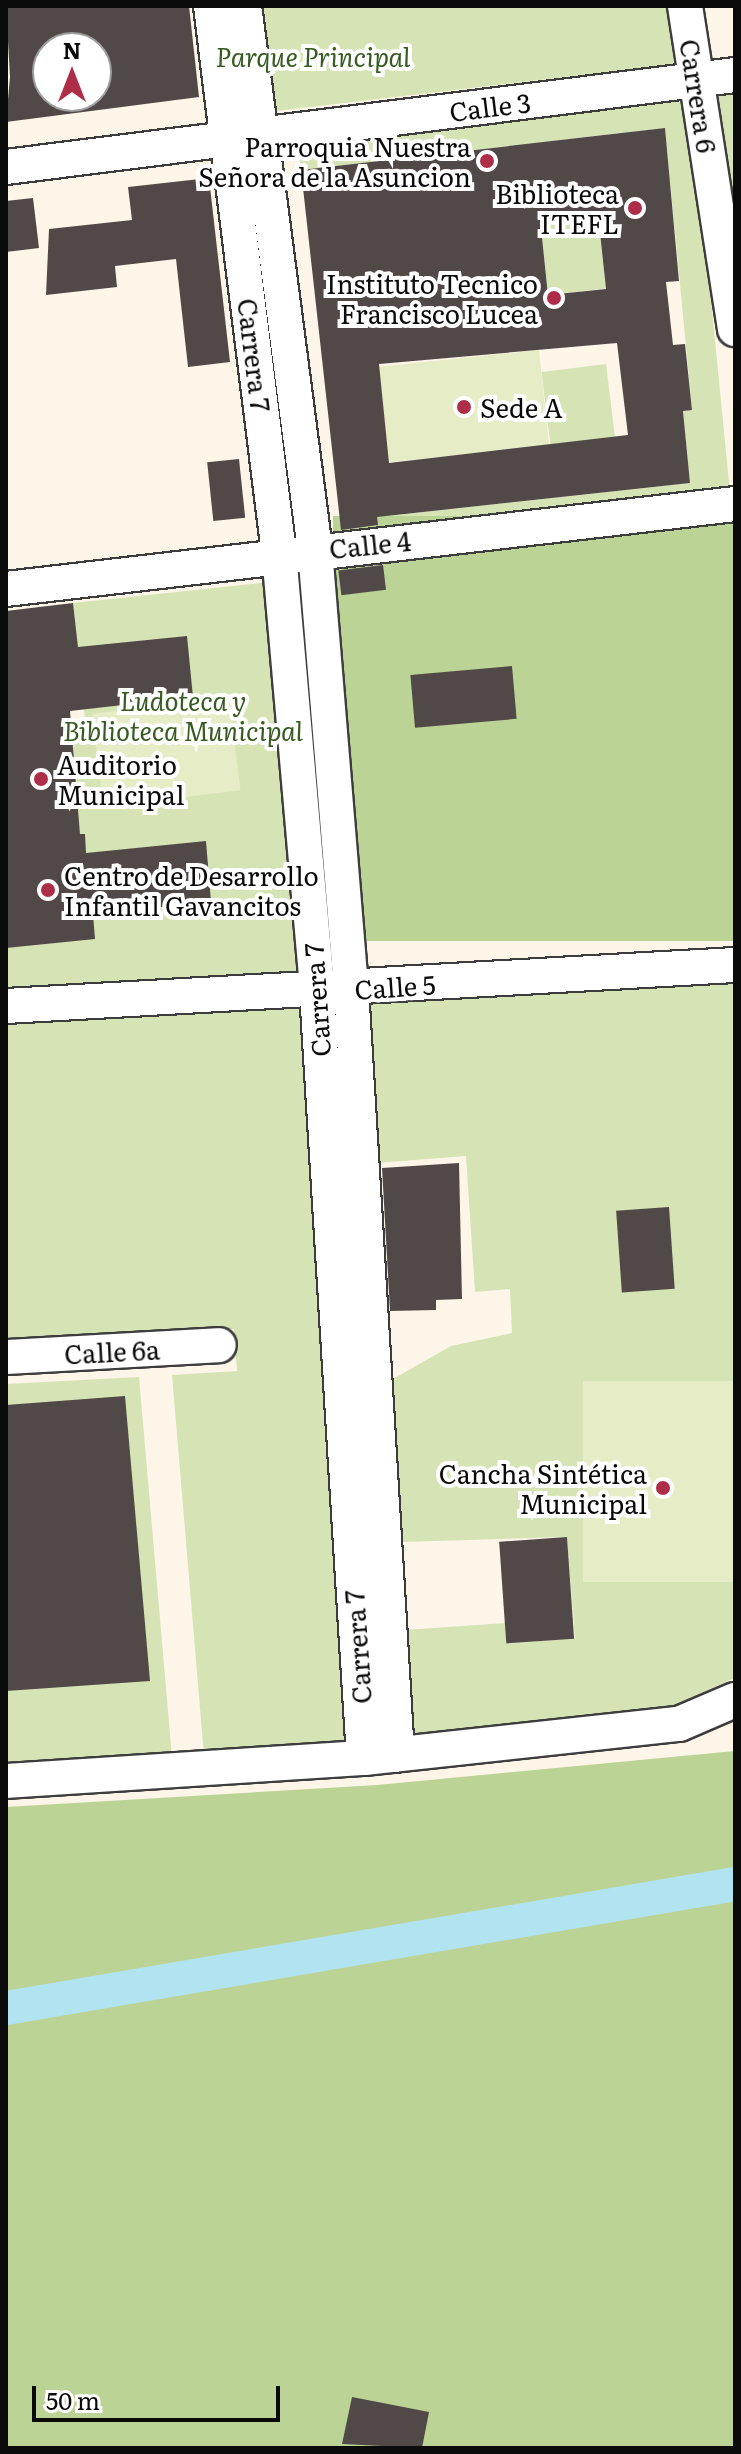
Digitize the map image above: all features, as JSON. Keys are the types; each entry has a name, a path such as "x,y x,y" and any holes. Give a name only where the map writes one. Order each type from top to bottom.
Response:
{"street":[{"name":"Carrera 7","path":"211,6 244,137 315,550 351,988 380,1757"},
{"name":"Carrera 7","path":"244,6 244,137 380,1757"},
{"name":"Carrera 6","path":"685,6 735,329"},
{"name":"Calle 3","path":"6,167 735,75"},
{"name":"Calle 4","path":"6,589 279,553 735,504"},
{"name":"Calle 5","path":"6,1006 317,991 735,965"},
{"name":"Calle 6a","path":"6,1357 219,1345"},
{"path":"6,1781 380,1757 679,1724 735,1700"}],"green space":[{"name":"Parque Principal","path":"256,6 676,6 685,63 268,112"},
{"path":"735,83 735,234 714,86"},
{"path":"690,87 730,492 341,535 340,521 690,483 683,411 692,409 665,128 301,170 297,133"},
{"path":"598,214 606,289 548,295 540,220"},
{"name":"Sede A","path":"539,350 549,445 389,462 379,367"},
{"path":"606,364 615,437 551,445 541,372"},
{"path":"333,516 734,516 734,941 333,941"},
{"name":"Ludoteca y Biblioteca Municipal","path":"269,582 309,987 6,1000 6,721 86,731 73,603"},
{"name":"Ludoteca y Biblioteca Municipal","path":"229,697 240,790 103,807 92,714"},
{"path":"735,979 735,1678 664,1709 408,1738 404,1630 505,1623 506,1644 575,1638 567,1537 402,1542 393,1379 451,1346 512,1333 510,1289 475,1292 466,1156 377,1163 361,998"},
{"path":"306,1005 353,1745 204,1756 172,1375 237,1371 234,1329 6,1343 6,1022"},
{"path":"139,1377 172,1757 6,1768 6,1384"},
{"name":"Cancha Sintética Municipal","path":"583,1381 735,1381 735,1582 583,1582"},
{"path":"735,1751 735,2448 6,2448 6,1807 377,1785"}],"building":[{"path":"6,6 189,6 199,97 112,108 112,32 32,32 32,112 83,112 6,122 10,77"},
{"path":"665,128 679,281 666,282 673,345 685,344 692,410 683,411 690,483 377,517 378,525 341,530 301,170","holes":["598,214 606,289 548,295 540,218","617,343 628,435 389,463 379,364"]},
{"path":"209,178 230,362 188,367 176,259 115,266 117,287 46,295 49,229 132,220 128,187"},
{"path":"33,198 39,248 6,252 6,201"},
{"path":"239,459 245,518 213,521 207,462"},
{"path":"383,565 386,590 341,595 338,570"},
{"path":"73,603 78,647 187,636 193,697 70,711 80,834 85,834 86,853 206,841 211,902 93,914 95,939 6,948 6,611"},
{"path":"512,666 517,719 415,728 410,675"},
{"path":"459,1163 462,1299 436,1300 436,1310 390,1311 382,1168"},
{"path":"669,1207 675,1289 622,1292 616,1211"},
{"path":"125,1396 150,1681 6,1691 6,1405"},
{"path":"567,1537 574,1639 506,1643 499,1542"},
{"path":"352,2397 429,2412 422,2448 342,2444"}],"waterway":[{"path":"6,2008 735,1884"}],"place":[{"name":"Parroquia Nuestra Señora de la Asuncion","path":"487,161"},
{"name":"Biblioteca ITEFL","path":"635,208"},
{"name":"Instituto Tecnico Francisco Lucea","path":"554,298"},
{"name":"Sede A","path":"464,407"},
{"name":"Auditorio Municipal","path":"41,779"},
{"name":"Centro de Desarrollo Infantil Gavancitos","path":"48,890"},
{"name":"Cancha Sintética Municipal","path":"663,1488"}]}
